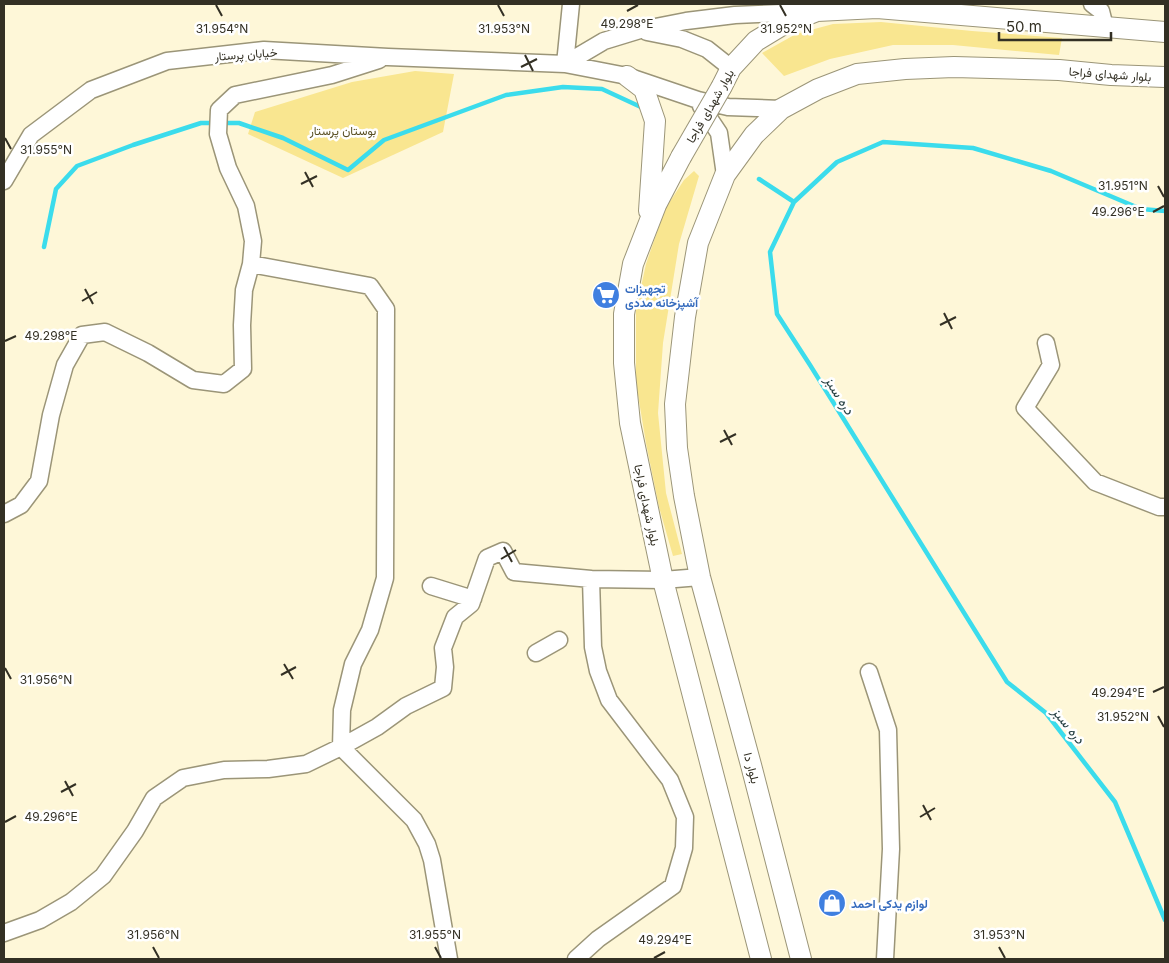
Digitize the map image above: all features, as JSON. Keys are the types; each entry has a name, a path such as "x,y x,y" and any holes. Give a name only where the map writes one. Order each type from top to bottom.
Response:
{"main road":[{"name":"بلوار شهدای فراجا","path":"663,580 630,423 624,363 624,314 633,264 656,205 726,77 756,40 784,24 817,12 877,8 1165,32"},
{"name":"بلوار شهدای فراجا","path":"700,577 684,496 677,448 676,404 685,317 698,243 725,176 754,135 781,109 818,89 857,74 905,69 954,67 1050,70 1165,77"},
{"path":"627,76 644,89 655,121 649,223"},
{"name":"بلوار دا","path":"700,577 801,959"},
{"path":"663,580 761,959"}],"street":[{"path":"565,64 570,4"},
{"path":"1092,4 1101,11 1105,27"},
{"path":"565,64 604,41 640,30 686,20 735,15 817,12"},
{"path":"640,30 682,39 707,49 726,77"},
{"name":"خیابان پرستار","path":"4,181 31,135 91,90 167,61 264,50 388,58 565,64 627,76 703,101 734,107 781,109"},
{"path":"4,514 21,505 39,481 51,414 65,365 82,335 106,332 148,353 193,380 224,384 243,369 242,326 244,290 251,264 252,241 246,206 228,168 218,134 219,110 235,95 332,75 388,58"},
{"path":"703,101 719,134 725,176"},
{"path":"251,264 370,286 386,309 386,578 370,630 353,664 342,710 341,747 414,820 427,844 432,860 449,959"},
{"path":"1046,343 1051,365 1025,408 1095,482 1159,507 1165,507"},
{"path":"4,933 40,920 70,902 103,876 154,798 183,778 224,770 268,769 306,764 377,727 406,706 443,688 445,667 443,648 455,617 471,604 487,558 503,551 514,572 591,579 663,580 700,577"},
{"path":"576,959 598,939 673,886 684,848 685,817 670,780 610,700 598,671 593,647 591,579"},
{"path":"431,586 473,598"},
{"path":"536,653 559,640"},
{"path":"869,672 888,730 891,849 885,959"}],"green space":[{"path":"881,22 1062,38 1059,55 953,45 893,45 830,59 784,76 762,53 796,34 833,24"},
{"name":"بوستان پرستار","path":"415,71 454,74 443,132 343,178 248,134 255,112 352,82"},
{"path":"694,171 699,176 679,244 663,343 658,413 666,493 682,554 673,556 659,507 636,383 636,310 646,264 665,209 684,180"}],"waterway":[{"path":"44,247 56,189 77,166 201,123 239,123 283,138 348,170 384,140 506,95 563,87 602,89 643,108"},
{"name":"دره سبز","path":"1165,211 1141,209 1051,171 973,148 883,142 837,162 794,202 770,252 777,314 1007,682 1046,713 1115,802 1165,920"},
{"path":"759,179 794,202"}],"place":[{"name":"تجهیزات آشپزخانه مددی","path":"606,295"},
{"name":"لوازم یدکی احمد","path":"832,903"}]}
